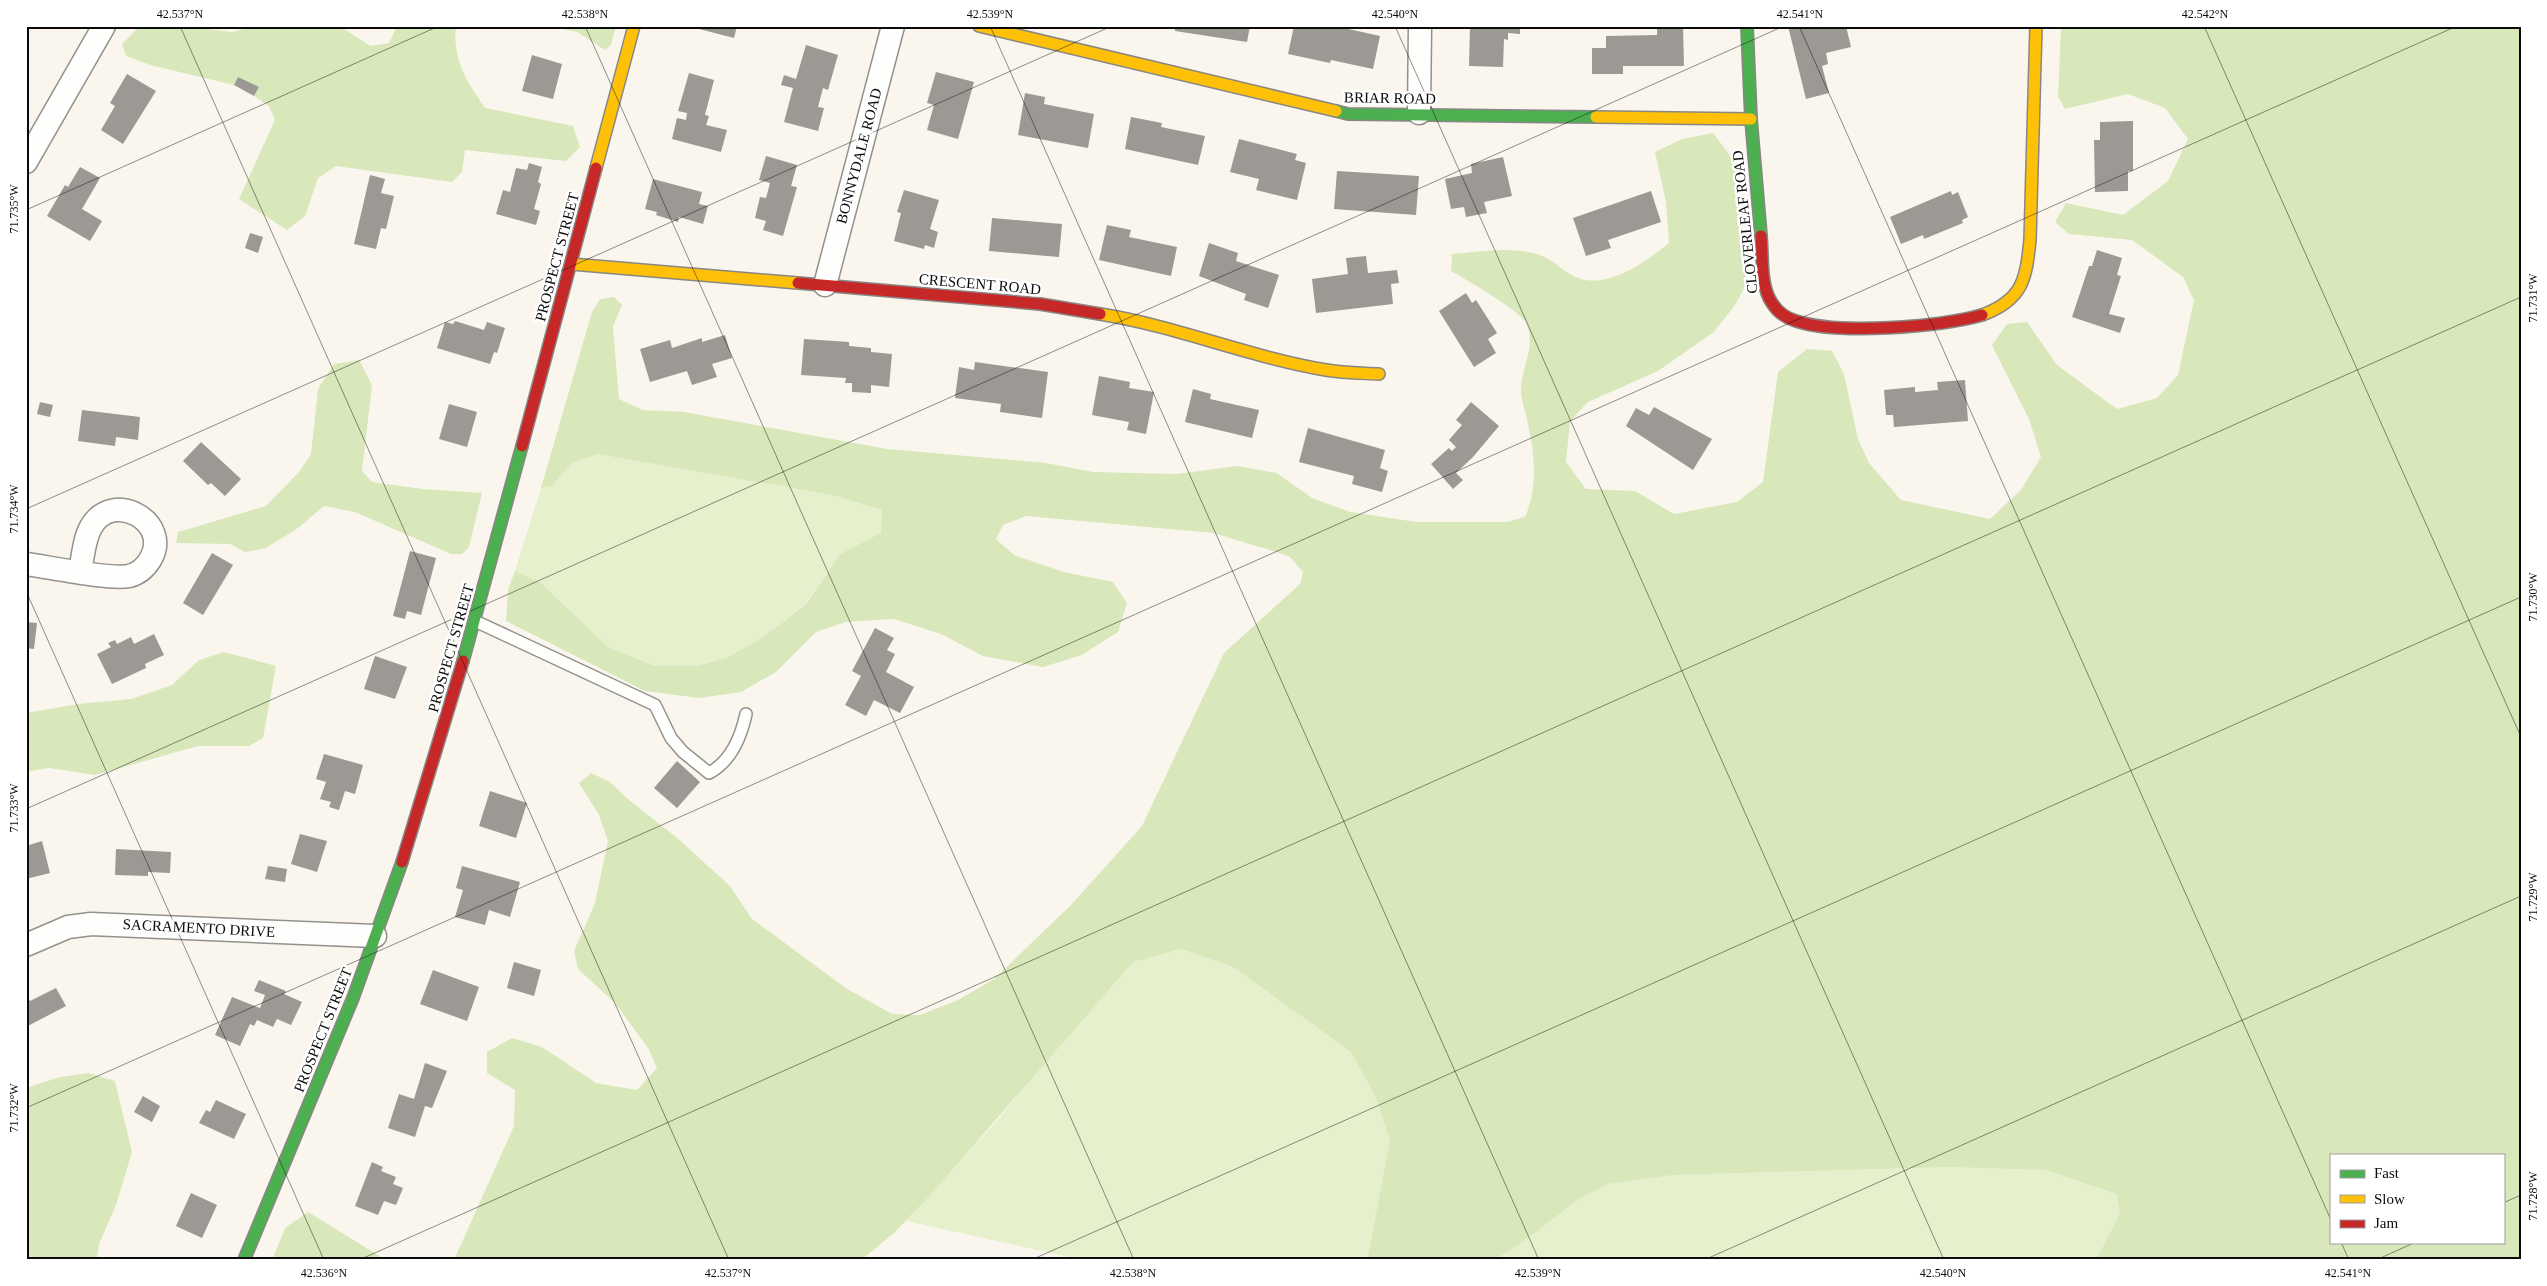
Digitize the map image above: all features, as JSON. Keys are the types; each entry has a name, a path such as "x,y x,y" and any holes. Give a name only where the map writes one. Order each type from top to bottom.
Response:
{"street":[{"path":"26,162 104,26"},
{"name":"PROSPECT STREET","path":"244,1260 353,998 408,844 475,621 634,26"},
{"name":"BONNYDALE ROAD","path":"825,285 893,26"},
{"name":"BRIAR ROAD","path":"979,26 1338,112 1751,119"},
{"path":"1419,114 1420,26"},
{"name":"CLOVERLEAF ROAD","path":"1747,26 1751,119 1766,293 1769,301 1780,313 1796,322 1822,328 1940,324 1986,313 2016,295 2027,267 2030,240 2036,26"},
{"name":"CRESCENT ROAD","path":"571,264 1040,304 1172,330 1221,345 1326,370 1379,374"},
{"path":"26,564 80,571"},
{"name":"SACRAMENTO DRIVE","path":"26,944 68,927 91,924 375,936"}],"lane":[{"path":"475,621 655,705 663,723 677,745 708,772 717,768 735,746 743,729 746,714"}],"green space":[{"path":"140,26 184,26 232,32 255,26 340,26 370,46 389,43 397,26 456,26 456,49 462,70 485,108 573,126 580,147 566,161 465,150 462,172 452,182 336,166 318,178 305,216 287,230 239,199 275,120 269,106 254,96 259,87 238,77 234,85 150,65 126,56 122,44"},
{"path":"548,26 616,26 611,45 605,50 577,32"},
{"path":"2061,26 2521,26 2521,1260 2096,1260 2120,1213 2116,1194 2046,1170 1949,1167 1673,1175 1607,1184 1576,1201 1523,1242 1494,1260 1367,1260 1390,1141 1376,1098 1351,1052 1233,967 1181,949 1133,962 934,1191 894,1233 861,1260 454,1260 514,1126 515,1090 487,1073 487,1052 512,1038 542,1047 596,1083 637,1090 657,1068 648,1048 615,1003 578,969 574,951 595,903 608,841 599,815 579,783 591,773 610,782 629,800 676,837 730,886 752,919 847,989 892,1014 920,1015 958,1000 994,979 1071,905 1142,826 1224,653 1300,584 1303,572 1289,556 1213,533 1026,516 1003,525 996,539 1014,555 1064,572 1113,582 1127,603 1118,632 1082,655 1043,667 983,656 941,634 894,619 845,622 816,632 776,672 741,692 699,698 645,691 506,621 508,590 515,571 541,583 608,647 655,666 696,666 726,658 755,642 806,604 840,554 881,533 882,510 832,495 597,454 571,464 552,486 541,488 592,312 600,299 614,297 622,305 613,327 619,399 643,410 684,412 887,449 1046,463 1093,472 1176,474 1237,466 1277,473 1312,498 1350,512 1417,522 1507,522 1525,517 1534,483 1534,460 1521,390 1529,348 1529,332 1526,323 1514,311 1451,271 1452,254 1496,250 1529,252 1549,259 1571,275 1588,280 1600,280 1626,272 1669,243 1666,202 1655,152 1682,139 1713,133 1738,166 1746,285 1735,305 1714,332 1658,371 1588,402 1570,421 1566,462 1586,489 1635,491 1674,514 1737,502 1763,482 1778,372 1807,349 1832,351 1844,374 1858,439 1869,463 1901,500 1990,519 2021,490 2041,457 2029,419 1992,345 2007,324 2027,322 2057,365 2117,409 2157,398 2178,375 2194,300 2183,277 2132,240 2069,234 2055,222 2066,203 2123,215 2168,181 2188,139 2165,108 2128,94 2065,109 2058,97"},
{"path":"359,360 372,385 362,471 372,482 423,489 482,493 469,547 462,554 451,554 355,512 324,506 298,528 266,548 245,552 230,544 176,543 178,532 266,506 299,472 311,454 318,389 334,364"},
{"path":"597,454 832,495 882,510 881,533 840,554 805,604 755,642 726,658 696,666 655,666 608,647 541,583 515,571 541,488 552,486 571,464"},
{"path":"224,652 276,666 263,738 249,746 198,746 95,775 49,768 26,772 26,713 78,704 131,699 172,685 199,660"},
{"path":"1181,949 1233,967 1351,1052 1376,1098 1390,1141 1367,1260 1083,1260 906,1221 1001,1116 1047,1059 1133,962"},
{"path":"89,1073 115,1081 132,1152 116,1205 99,1244 97,1260 26,1260 26,1088 60,1077"},
{"path":"1949,1167 2046,1170 2116,1194 2120,1213 2096,1260 1494,1260 1523,1242 1576,1201 1607,1184 1673,1175"},
{"path":"308,1212 386,1260 272,1260 285,1228"}],"building":[{"path":"700,26 737,26 734,38 699,29"},
{"path":"1175,26 1250,26 1247,42 1175,31"},
{"path":"1294,26 1335,26 1380,36 1373,69 1331,60 1330,63 1288,54"},
{"path":"1470,26 1520,26 1520,34 1508,33 1508,40 1504,39 1503,67 1469,66"},
{"path":"1657,26 1683,26 1684,66 1623,66 1623,74 1592,74 1592,48 1606,48 1606,36 1657,35"},
{"path":"1788,26 1846,26 1851,47 1826,53 1828,64 1822,66 1829,93 1806,99"},
{"path":"806,45 838,55 828,90 823,88 818,107 824,108 818,131 784,122 793,88 781,85 784,75 796,79"},
{"path":"532,55 562,64 553,99 522,91"},
{"path":"936,72 974,82 958,139 927,130 934,105 927,103"},
{"path":"689,73 714,80 705,115 709,116 706,125 727,130 721,152 672,139 677,118 686,120 687,113 678,111"},
{"path":"127,74 156,91 123,144 101,130 115,106 110,103"},
{"path":"238,77 259,87 254,96 234,85"},
{"path":"1025,93 1045,97 1044,104 1094,114 1088,148 1018,135"},
{"path":"1131,117 1162,123 1161,127 1205,136 1198,165 1125,149"},
{"path":"2133,121 2133,171 2128,171 2128,191 2095,192 2094,140 2100,140 2100,122"},
{"path":"1239,139 1297,154 1295,160 1306,163 1297,200 1256,190 1259,179 1230,172"},
{"path":"766,156 797,165 791,186 797,187 783,236 763,230 766,221 755,218 760,197 766,198 770,183 759,180"},
{"path":"1503,157 1512,196 1484,202 1487,213 1466,217 1464,207 1451,209 1445,179 1472,173 1471,164"},
{"path":"529,163 542,167 538,182 541,184 534,209 540,211 536,225 496,214 503,190 510,192 516,168 527,170"},
{"path":"80,167 100,178 82,209 102,221 90,241 47,216 65,185 68,187"},
{"path":"1337,171 1419,176 1416,215 1334,209"},
{"path":"370,175 385,179 381,193 394,196 386,229 381,228 376,249 354,244"},
{"path":"653,179 702,192 699,204 708,206 703,224 679,217 678,222 656,215 657,212 645,209"},
{"path":"904,190 939,200 930,229 938,232 934,248 925,245 924,249 894,241 901,213 897,212"},
{"path":"1651,191 1661,222 1608,240 1611,248 1586,256 1573,218"},
{"path":"1951,191 1952,195 1958,192 1968,217 1962,220 1963,223 1924,239 1923,235 1901,244 1890,217"},
{"path":"992,218 1062,224 1059,257 989,251"},
{"path":"1107,225 1131,230 1129,237 1177,247 1171,276 1099,260"},
{"path":"250,233 263,237 258,253 245,248"},
{"path":"1209,243 1238,253 1236,261 1279,275 1268,308 1244,300 1246,294 1199,276"},
{"path":"2097,250 2122,258 2117,275 2121,276 2109,314 2125,318 2120,333 2072,317 2089,266 2092,266"},
{"path":"1366,256 1368,273 1397,270 1399,283 1391,284 1393,304 1316,313 1312,279 1348,274 1346,258"},
{"path":"1466,293 1472,303 1476,300 1497,333 1488,339 1496,353 1474,367 1439,311"},
{"path":"455,321 484,330 487,322 505,328 497,353 494,352 490,364 437,348 445,322 453,324"},
{"path":"725,335 732,358 712,364 717,377 692,385 687,371 650,382 640,349 670,340 672,348 702,338 702,342"},
{"path":"804,339 849,342 849,346 871,348 871,352 892,354 889,387 871,385 871,393 852,392 852,383 845,383 846,378 801,375"},
{"path":"975,362 1048,372 1042,418 1000,412 1001,404 955,398 959,367 974,370"},
{"path":"1099,376 1130,382 1129,388 1154,392 1146,434 1127,430 1129,422 1092,415"},
{"path":"1965,380 1968,421 1894,427 1893,415 1886,415 1884,390 1915,387 1915,392 1938,390 1937,382"},
{"path":"1193,389 1211,394 1210,399 1259,410 1252,438 1185,422"},
{"path":"40,402 53,405 50,417 37,414"},
{"path":"1471,402 1499,426 1473,457 1456,473 1463,480 1453,489 1431,464 1449,448 1452,451 1456,447 1449,440 1462,425 1456,420"},
{"path":"449,404 477,412 467,447 439,439"},
{"path":"1654,407 1712,439 1693,470 1626,426 1636,408 1649,415"},
{"path":"82,410 140,417 138,440 116,437 115,446 78,441"},
{"path":"1308,428 1385,450 1380,468 1388,471 1382,492 1352,484 1354,476 1299,462"},
{"path":"201,442 241,479 225,496 211,483 208,485 183,461"},
{"path":"410,551 436,558 421,615 407,611 405,619 393,616"},
{"path":"212,553 233,565 203,615 183,603"},
{"path":"26,622 37,623 34,649 26,648"},
{"path":"875,628 894,638 887,650 895,654 886,672 914,687 900,713 874,700 866,716 845,705 861,676 852,671"},
{"path":"154,634 164,655 145,664 146,668 112,684 97,654 111,647 108,643 115,640 117,644 131,637 134,644"},
{"path":"375,656 407,667 395,699 364,689"},
{"path":"324,754 363,765 355,794 345,791 339,810 329,807 331,802 320,799 326,782 316,779"},
{"path":"677,761 700,782 677,808 654,788"},
{"path":"490,791 527,803 516,838 479,826"},
{"path":"300,834 327,841 317,872 291,864"},
{"path":"42,841 50,873 26,879 26,846"},
{"path":"116,849 171,852 170,873 148,872 148,876 115,875"},
{"path":"268,866 287,869 285,882 265,879"},
{"path":"462,866 520,882 510,917 489,910 485,925 455,917 463,890 456,888"},
{"path":"514,962 541,970 534,996 507,988"},
{"path":"433,970 479,987 467,1021 420,1004"},
{"path":"259,980 286,991 284,994 302,1002 291,1025 277,1019 273,1027 257,1020 254,1026 250,1024 240,1046 215,1035 232,997 260,1008 265,995 254,991"},
{"path":"56,988 66,1006 26,1027 26,999 28,998 30,1001"},
{"path":"425,1063 447,1071 432,1108 425,1106 415,1137 388,1128 399,1094 414,1099"},
{"path":"143,1096 160,1106 152,1122 134,1112"},
{"path":"216,1100 246,1114 234,1139 199,1123 206,1110 210,1112"},
{"path":"372,1162 383,1167 381,1171 396,1177 393,1184 403,1188 396,1205 384,1201 378,1215 355,1206"},
{"path":"191,1193 217,1205 202,1238 176,1226"}],"traffic: fast":[{"path":"1747,26 1751,119 1761,236"},
{"path":"1336,111 1348,114 1596,117"},
{"path":"463,661 522,446"},
{"path":"244,1260 353,998 402,862"}],"traffic: slow":[{"path":"596,168 634,26"},
{"path":"979,26 1336,111"},
{"path":"1982,315 1996,309 2014,295 2020,286 2027,266 2030,240 2036,26"},
{"path":"1596,117 1751,119"},
{"path":"571,264 798,283"},
{"path":"1100,314 1157,326 1297,364 1332,371 1379,374"}],"traffic: jam":[{"path":"522,446 596,168"},
{"path":"1761,236 1764,280 1768,296 1774,306 1792,320 1837,328 1889,328 1941,323 1982,315"},
{"path":"798,283 1040,304 1100,314"},
{"path":"402,862 463,661"}]}
